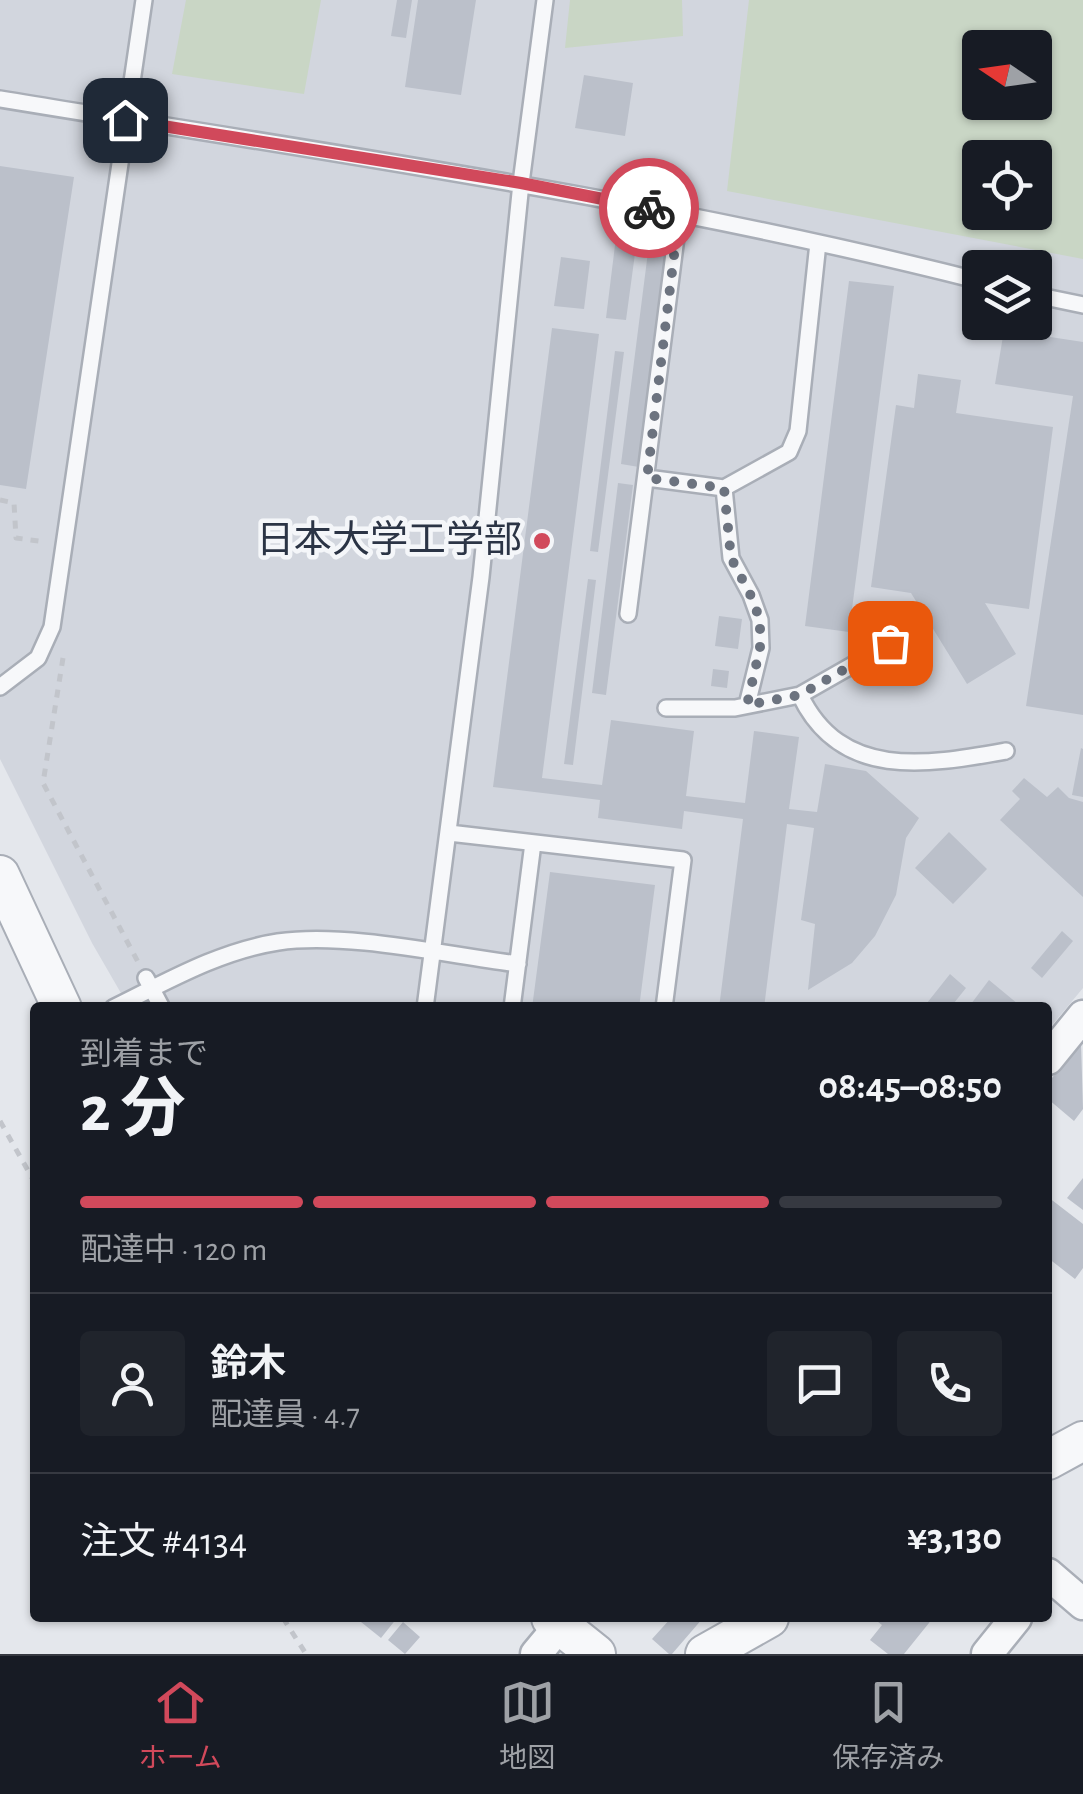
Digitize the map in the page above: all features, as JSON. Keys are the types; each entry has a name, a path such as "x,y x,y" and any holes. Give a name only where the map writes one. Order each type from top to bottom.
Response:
{"street":[{"path":"0,875 59,1002"},
{"path":"1052,1054 1083,1016"},
{"path":"1052,1458 1083,1441"},
{"path":"1052,1579 1083,1604"},
{"path":"536,1654 558,1622"},
{"path":"561,1622 596,1654"},
{"path":"705,1654 762,1622"},
{"path":"987,1654 1013,1622"}],"lane":[{"path":"0,687 38,658 52,627 144,0"},
{"path":"426,1002 481,577 521,183 545,0"},
{"path":"0,99 521,183 818,243 962,277"},
{"path":"628,614 679,214"},
{"path":"647,478 724,488 789,452 798,431 818,243"},
{"path":"1052,299 1083,305"},
{"path":"724,488 731,558 760,620 760,648 747,705"},
{"path":"666,708 747,705 800,695 921,626"},
{"path":"800,695 811,719 851,752 901,762 960,760 1006,751"},
{"path":"449,832 683,860 665,1002"},
{"path":"513,1002 533,842"},
{"path":"121,1002 149,983 235,952 278,942 326,938 518,964"},
{"path":"149,983 159,1002"}],"path":[{"path":"0,500 14,502 16,538 64,544"},
{"path":"52,627 67,636 43,782 149,983"},
{"path":"0,1120 30,1174"},
{"path":"286,1622 306,1654"}],"shaded area":[{"name":"日本大学工学部","path":"0,0 1083,0 1083,988 1052,1025 1052,1002 126,1002 92,943 0,759"}],"green space":[{"path":"186,0 321,0 304,94 172,74"},
{"path":"570,0 682,0 683,36 565,48"},
{"path":"749,0 1083,0 1083,259 1052,250 727,191"}],"building":[{"path":"397,0 412,0 406,38 391,36"},
{"path":"418,0 476,0 461,95 405,87"},
{"path":"584,75 633,83 625,136 575,128"},
{"path":"0,166 74,177 26,489 0,485"},
{"path":"616,237 637,239 626,320 606,318"},
{"path":"649,244 668,246 639,467 621,464"},
{"path":"561,257 590,261 584,309 554,306"},
{"path":"849,281 894,286 849,632 805,626"},
{"path":"552,328 599,334 542,778 602,785 611,720 694,731 686,796 745,803 754,731 799,737 789,809 817,812 825,764 866,771 919,818 906,838 896,895 875,936 852,963 808,990 815,924 801,920 814,828 787,824 765,1002 720,1002 743,819 684,811 682,829 598,818 600,800 493,787"},
{"path":"1052,337 1083,342 1083,715 1026,706 1073,396 995,384 1002,340"},
{"path":"615,351 624,352 598,552 590,551"},
{"path":"918,374 961,380 956,413 1053,427 1029,609 985,603 1016,654 967,684 911,593 871,587 896,405 914,408"},
{"path":"618,483 633,485 606,695 592,693"},
{"path":"588,579 596,580 573,765 564,764"},
{"path":"719,616 742,619 738,649 715,646"},
{"path":"713,669 729,671 727,688 711,686"},
{"path":"1083,749 1083,797 1072,795"},
{"path":"1024,778 1047,797 1058,787 1069,798 1083,802 1083,897 1000,820 1020,799 1012,791"},
{"path":"949,832 987,869 953,904 915,868"},
{"path":"550,872 655,885 640,1002 533,1002"},
{"path":"1062,931 1073,941 1042,978 1031,968"},
{"path":"950,974 966,988 955,1002 928,1002"},
{"path":"989,980 1016,1002 972,1002"},
{"path":"1081,1042 1083,1109 1074,1121 1052,1102 1052,1078"},
{"path":"1083,1178 1083,1210 1067,1198"},
{"path":"1052,1200 1083,1224 1083,1268 1075,1279 1052,1261"},
{"path":"361,1622 394,1622 381,1638"},
{"path":"403,1622 420,1637 405,1654 388,1640"},
{"path":"667,1622 700,1622 672,1654 652,1639"},
{"path":"878,1622 930,1622 904,1654 888,1654 870,1640 882,1625"}],"way so far":[{"path":"649,208 679,214 647,478 724,488 731,558 760,620 760,648 747,705 800,695 890,643"}],"place":[{"name":"日本大学工学部","path":"542,541"}],"route":[{"path":"125,120 521,183 649,208"}]}
